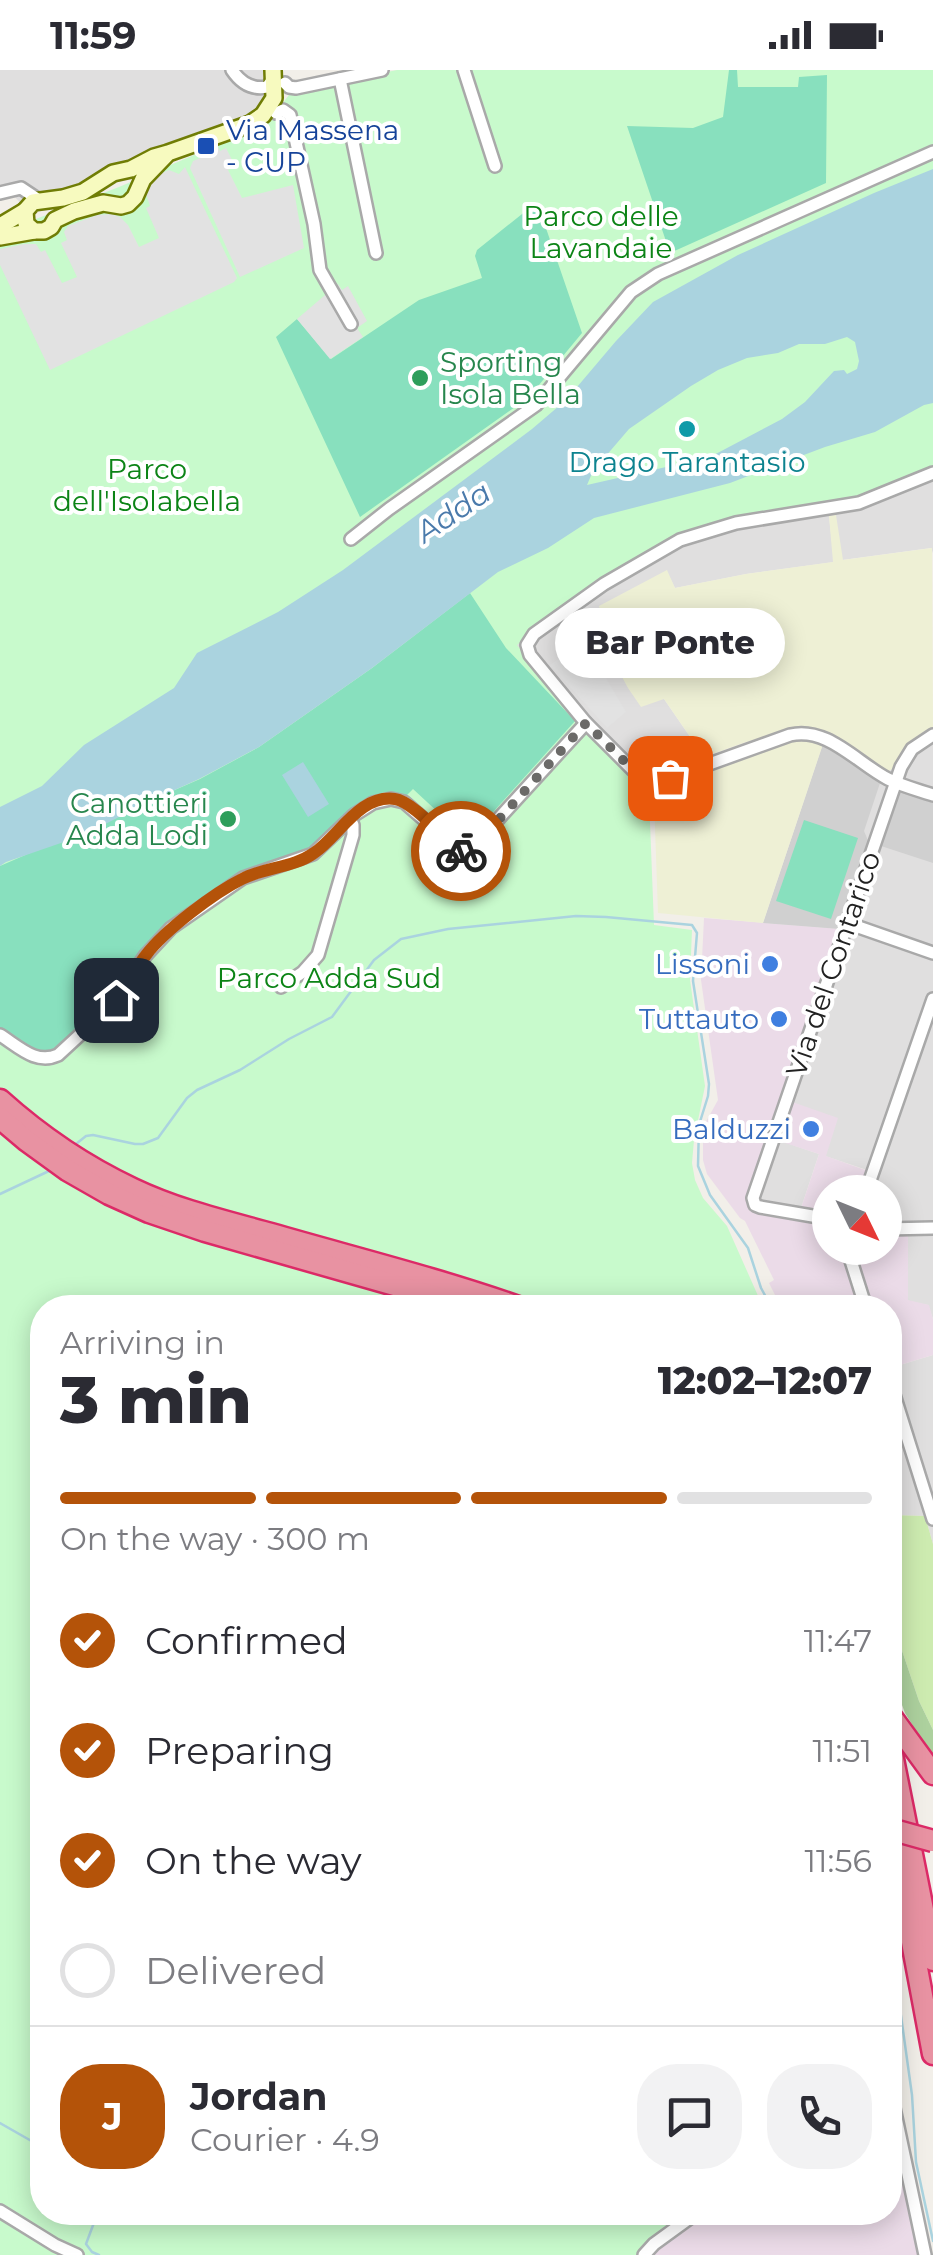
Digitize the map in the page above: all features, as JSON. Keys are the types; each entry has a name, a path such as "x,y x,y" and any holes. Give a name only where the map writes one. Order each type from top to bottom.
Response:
{"highway":[{"path":"0,1100 62,1157"},
{"path":"0,1118 62,1157 109,1194 483,1295"},
{"path":"160,1208 437,1295"},
{"path":"902,1731 933,1774"},
{"path":"902,1804 933,1960"},
{"path":"902,1830 933,1841"},
{"path":"902,1890 933,2054"}],"street":[{"path":"232,70 241,81 256,88 267,87 279,75"},
{"path":"279,75 294,88 382,70"},
{"path":"464,70 495,166"},
{"path":"238,128 265,122 276,112 284,99 279,75"},
{"path":"0,226 33,205 82,192 113,174 257,120 270,105 279,75"},
{"path":"340,79 376,253"},
{"path":"276,112 286,110 291,118 322,276 351,324"},
{"path":"351,539 536,405 631,292 658,274 933,152"},
{"path":"0,238 47,230 55,220 95,205 128,204 153,167 168,153"},
{"path":"113,174 132,176 138,188"},
{"path":"113,174 103,187 114,204"},
{"path":"0,193 15,188 33,205 53,208 55,220"},
{"path":"33,205 26,224 34,230"},
{"path":"933,473 859,503 736,522 680,540 604,584 528,641 528,652 586,723 642,779 662,780 806,732 822,736 896,782 933,795"},
{"path":"0,1035 39,1059 52,1059 110,1007 145,956 171,928 243,878 313,854 372,802 398,799 457,848 470,850 586,723"},
{"name":"Via del Contarico","path":"812,1216 760,1208 754,1204 753,1194 896,782 908,754 933,735"},
{"path":"280,987 304,972 318,954 354,830 350,819"},
{"path":"847,923 933,953"},
{"path":"872,1175 933,999"},
{"path":"902,1229 933,1228"},
{"path":"852,1265 862,1295"},
{"path":"902,1420 933,1519"},
{"path":"902,2146 925,2255"},
{"path":"0,2212 77,2255"},
{"path":"644,2255 680,2225"}],"shaded area":[{"path":"0,70 272,70 274,94 262,114 25,208 14,196 0,200"},
{"path":"218,147 220,151 226,148 235,166 228,170 242,198 293,185 304,248 240,277 190,168 193,161"},
{"path":"185,167 237,278 50,370 0,265 0,249 36,244 41,252 45,250 62,283 77,277 61,243 67,240 64,232 68,226 112,214 128,225 139,247 159,238 146,208 150,206 146,194 158,175 169,170 179,174"},
{"path":"338,284 342,290 348,286 367,321 357,328 363,337 330,359 297,319"},
{"path":"933,427 933,553 931,548 842,560 835,515 829,516 834,562 675,588 666,570 664,699 704,757 707,769 661,787 642,787 506,648 599,535"},
{"path":"585,604 598,657 626,712 607,728 550,665 576,646 559,622"},
{"path":"933,728 933,1319 928,1305 908,1301 908,1222 902,1222 902,1175 865,1175 867,1170 825,1156 781,1098 839,929 763,923 826,734 894,768 912,741"},
{"path":"823,744 881,780 864,831 869,843 840,929 763,923"},
{"path":"903,792 933,802 933,863 881,846 898,794"},
{"path":"704,918 840,929 781,1098 838,1118 826,1156 868,1171 866,1175 812,1175 812,1265 902,1265 902,1221 908,1221 908,1300 929,1305 933,1355 902,1364 902,1295 775,1295 769,1283 774,1280 745,1221 707,1174 703,1127 718,1100 701,980","holes":["779,1141 819,1154 801,1208 759,1198"]},
{"path":"778,1140 819,1154 801,1208 759,1198"},
{"path":"933,1355 933,1544 925,1516 902,1515 902,1364"},
{"path":"902,2155 925,2255 647,2255 683,2225 902,2225"}],"green space":[{"name":"Parco Adda Sud","path":"397,70 933,70 933,470 859,501 698,531 603,583 517,645 585,725 643,784 649,797 654,925 692,930 690,980 705,1086 694,1140 695,1180 703,1198 727,1226 758,1295 30,1295 30,2225 674,2225 638,2255 0,2255 0,235 257,128 272,117 292,91"},
{"path":"729,70 737,70 738,87 798,87 799,77 827,75 826,183 670,253 627,126 693,128 723,117"},
{"name":"Sporting Isola Bella","path":"537,202 582,333 529,397 360,517 276,337 297,319 331,359 419,300 482,278 475,256 477,250"},
{"path":"836,515 843,560 932,548 933,728 912,741 887,772 836,739 806,729 746,742 704,757 664,699 641,707 615,664 599,606 667,570 675,588 833,562 829,516"},
{"name":"Canottieri Adda Lodi","path":"470,593 506,648 575,721 468,840 413,789 406,796 385,792 367,798 305,853 249,870 170,923 115,996 56,1052 40,1054 0,1029 0,866 200,779 259,747"},
{"path":"808,738 823,744 763,923 658,913 654,798 657,790 786,741"},
{"path":"804,820 858,838 831,919 776,901"},
{"path":"902,1515 925,1516 933,1544 933,1730 902,1651"},
{"path":"902,1651 933,1730 933,1758 905,1713"}],"water":[{"name":"Adda","path":"933,169 933,403 875,432 730,483 594,518 548,548 498,572 372,668 259,747 84,835 0,866 0,807 42,786 84,745 174,688 197,653 278,612 343,570 532,429 566,400 653,302 738,255","holes":["847,337 855,342 857,369 847,374 844,370 834,371 805,402 782,419 710,457 587,485 593,471 629,429 718,370 799,344 825,344"]},
{"path":"303,762 329,804 308,817 282,775"}],"waterway":[{"path":"76,1144 93,1135 135,1144 158,1138 197,1090 332,1017 374,960 401,939 448,929 576,916 692,925 697,933 693,981 709,1084 699,1125 698,1166 710,1195 748,1248 765,1295"},
{"path":"0,1194 49,1171"},
{"path":"902,2023 916,2162 933,2241"},
{"path":"0,2123 30,2140"},
{"path":"93,2225 86,2244 99,2255"}],"way so far":[{"path":"461,851 475,846 586,723 642,779 655,782 670,778"}],"place":[{"name":"Via Massena - CUP","path":"206,146"},
{"name":"Sporting Isola Bella","path":"420,378"},
{"name":"Drago Tarantasio","path":"687,429"},
{"name":"Bar Ponte","path":"670,778"},
{"name":"Canottieri Adda Lodi","path":"228,819"},
{"name":"Lissoni","path":"770,964"},
{"name":"Tuttauto","path":"779,1019"},
{"name":"Balduzzi","path":"811,1129"}],"route":[{"path":"116,1000 145,956 171,928 243,878 313,854 372,802 390,798 404,802 461,851"}],"park label":[{"name":"Parco delle Lavandaie","path":"601,232"},
{"name":"Parco dell'Isolabella","path":"147,485"}]}
